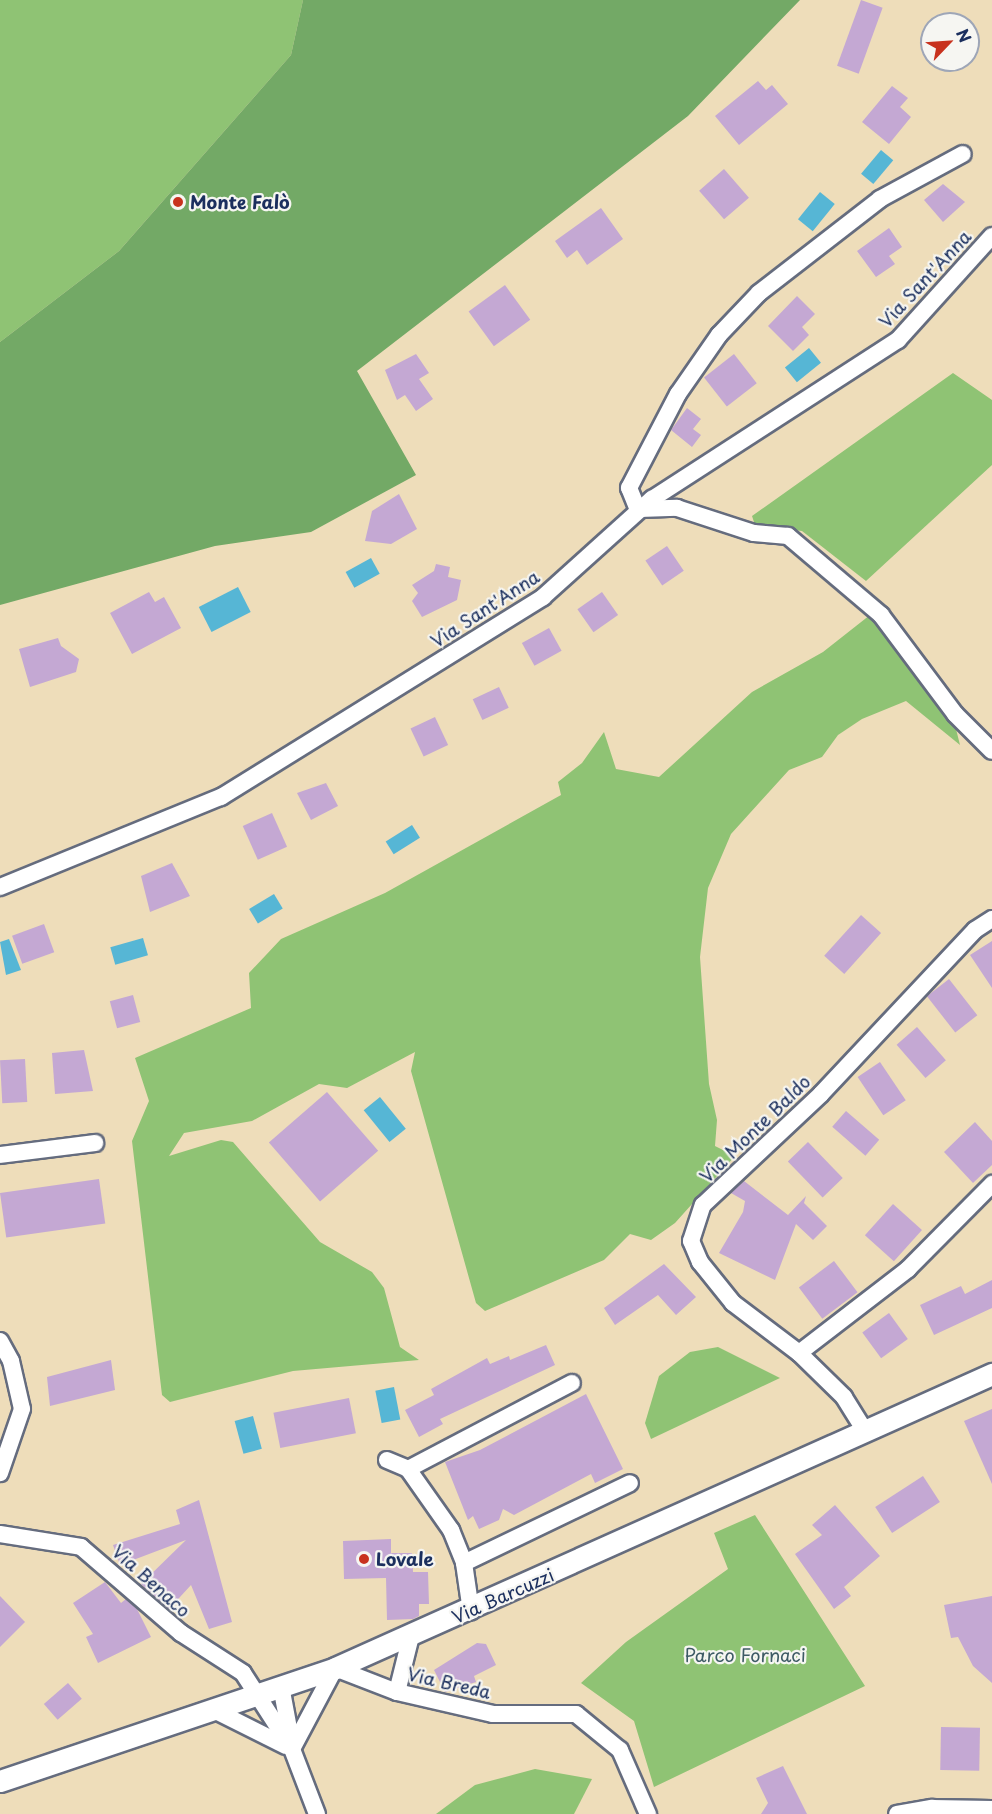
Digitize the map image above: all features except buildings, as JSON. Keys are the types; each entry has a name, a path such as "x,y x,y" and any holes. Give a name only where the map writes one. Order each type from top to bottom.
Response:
{"street":[{"path":"963,153 879,199 759,293 719,335 678,394 629,488 638,510 677,508 754,532 788,536 881,615 955,714 992,752"},
{"name":"Via Sant'Anna","path":"0,887 221,797 543,597 638,510 898,340 992,236"},
{"name":"Via Monte Baldo","path":"865,1431 844,1397 799,1353 733,1303 700,1262 691,1241 704,1205 821,1094 967,937 992,919"},
{"path":"0,1155 95,1143"},
{"path":"799,1353 908,1269 992,1184"},
{"path":"0,1341 11,1361 22,1409 0,1473"},
{"name":"Via Barcuzzi","path":"0,1781 335,1668 471,1611 992,1374"},
{"path":"408,1469 572,1383"},
{"path":"387,1460 408,1469 451,1530 464,1563 471,1611"},
{"path":"464,1563 630,1483"},
{"name":"Via Benaco","path":"0,1534 81,1547 181,1633 243,1672 292,1749"},
{"path":"397,1692 411,1636"},
{"path":"292,1749 335,1668"},
{"name":"Via Breda","path":"335,1668 397,1692 493,1714 576,1714 620,1750 648,1814"},
{"path":"281,1686 292,1749 317,1814"},
{"path":"214,1710 292,1749"},
{"path":"897,1814 992,1809"}],"green space":[{"path":"0,0 303,0 291,55 119,251 0,342"},
{"path":"303,0 800,0 688,116 357,371 416,475 311,532 215,546 0,605 0,342 119,251 291,55"},
{"path":"953,373 992,400 992,465 866,581 802,531 755,525 752,516"},
{"path":"870,615 894,637 953,717 960,745 906,701 862,719 838,735 822,757 789,770 731,834 708,888 700,957 709,1084 717,1120 715,1146 735,1156 675,1223 651,1240 630,1234 604,1260 485,1311 476,1303 411,1071 415,1052 347,1088 319,1084 252,1121 184,1133 169,1156 221,1140 233,1142 320,1242 372,1272 384,1288 400,1347 419,1360 293,1371 170,1402 162,1395 132,1141 149,1101 135,1058 251,1008 249,973 281,939 385,893 561,795 558,782 582,763 604,732 616,769 659,777 752,692 823,652"},
{"path":"718,1347 780,1378 651,1439 645,1423 659,1376 690,1352"},
{"name":"Parco Fornaci","path":"755,1515 865,1686 654,1787 634,1721 581,1683 626,1642 728,1569 714,1533"},
{"path":"535,1769 592,1779 574,1814 436,1814 475,1785"}],"water":[{"path":"881,150 893,160 873,184 861,174"},
{"path":"820,192 835,204 813,231 798,219"},
{"path":"809,348 821,363 797,382 785,368"},
{"path":"371,558 380,574 354,588 346,572"},
{"path":"238,587 251,612 212,632 199,607"},
{"path":"412,825 420,838 394,854 386,841"},
{"path":"274,894 283,909 258,924 249,909"},
{"path":"143,938 148,955 115,965 110,947"},
{"path":"9,939 21,970 6,975 0,942"},
{"path":"380,1097 406,1129 389,1142 364,1110"},
{"path":"394,1387 400,1419 382,1423 375,1391"},
{"path":"253,1416 262,1449 243,1454 235,1421"}],"place":[{"name":"Monte Falò","path":"178,202"},
{"name":"Lovale","path":"364,1559"}]}
